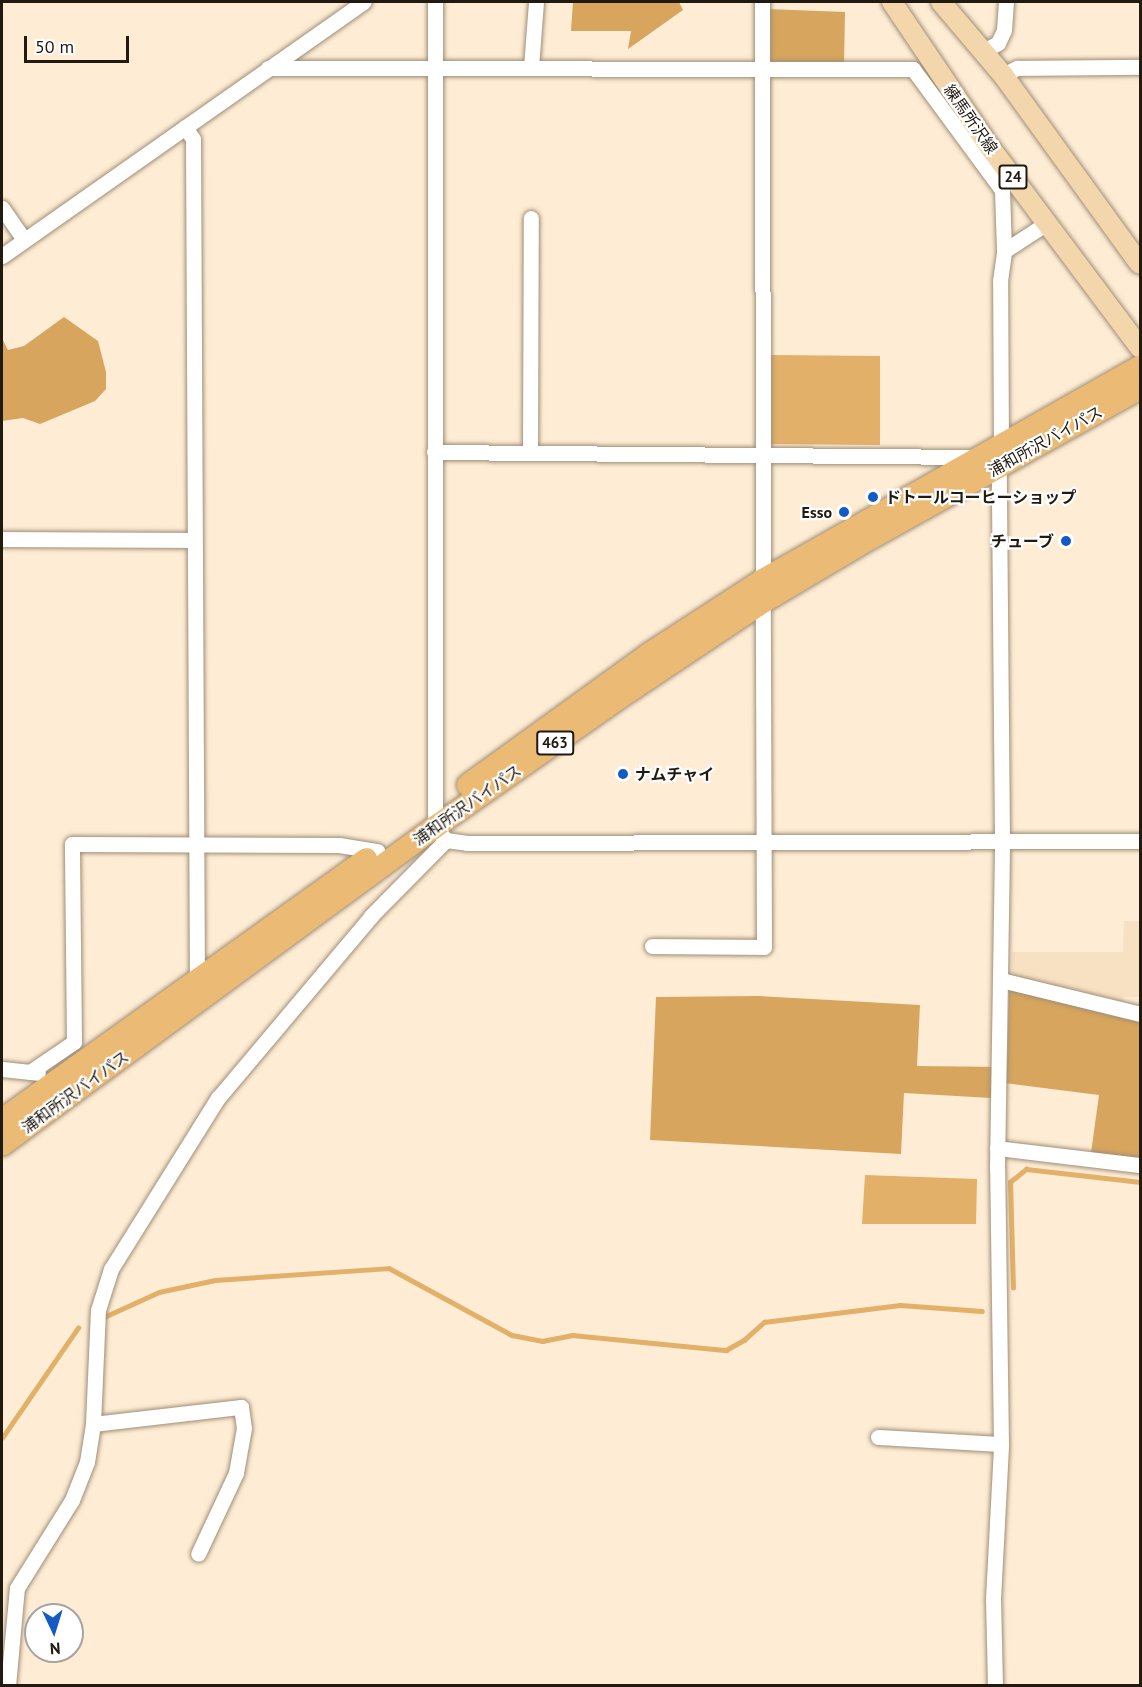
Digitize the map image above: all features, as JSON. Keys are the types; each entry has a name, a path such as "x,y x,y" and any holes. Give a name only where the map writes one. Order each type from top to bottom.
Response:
{"highway":[{"name":"浦和所沢バイパス","path":"2,1145 439,825 763,602 1140,367"},
{"name":"浦和所沢バイパス","path":"2,1120 378,851 439,825 650,654 763,580 994,456 1140,388"}],"main road":[{"name":"練馬所沢線","path":"892,2 989,146 1140,348"},
{"path":"940,2 1003,75 1140,264"}],"street":[{"path":"2,256 363,2"},
{"path":"8,1686 17,1588 76,1491 87,1462 93,1424 98,1310 111,1269 218,1098 371,916 439,825 434,452 435,2"},
{"path":"531,67 536,2"},
{"path":"762,2 760,66 763,580"},
{"path":"983,51 998,43 1005,30 1006,2"},
{"path":"268,68 760,66 913,69 1002,190 1004,251 1000,281 994,456 1002,840 997,1148 1001,1444 993,1599 995,1686"},
{"path":"1003,75 1017,68 1140,67"},
{"path":"185,127 193,139 193,540 197,980"},
{"path":"2,208 24,240"},
{"path":"530,452 531,218"},
{"path":"1004,251 1047,224"},
{"path":"434,452 762,452 994,456"},
{"path":"2,539 193,540"},
{"path":"652,946 764,947 763,602"},
{"path":"439,825 467,843 1140,841"},
{"path":"30,1072 74,1042 72,844 339,845 378,851"},
{"path":"1001,980 1140,1014"},
{"path":"2,1069 62,1076"},
{"path":"997,1148 1140,1165"},
{"path":"93,1424 241,1407 244,1428 237,1473 198,1554"},
{"path":"878,1437 1001,1444"}],"shaded area":[{"path":"573,2 679,2 683,10 628,49 631,31 571,31"},
{"path":"767,9 845,12 844,64 766,63"},
{"path":"64,317 98,341 106,372 106,389 95,401 40,424 23,418 2,421 2,338 8,350 24,346"},
{"path":"771,355 880,356 880,445 771,444"},
{"path":"1124,921 1140,921 1140,997 1123,997 1123,1004 1012,977 1012,952 1123,952"},
{"path":"1009,989 1140,1018 1140,1159 1091,1153 1099,1095 1005,1083 991,1098 904,1093 901,1154 650,1140 656,997 758,996 920,1005 917,1066 1007,1067"},
{"path":"865,1175 977,1179 976,1224 862,1224"}],"waterway":[{"path":"1013,1288 1010,1182 1026,1169 1140,1182"},
{"path":"104,1317 159,1292 215,1280 389,1268 512,1335 542,1341 572,1335 726,1350 744,1340 764,1322 900,1305 982,1311"},
{"path":"2,1438 78,1328"}],"place":[{"name":"ドトールコーヒーショップ","path":"873,497"},
{"name":"Esso","path":"844,512"},
{"name":"チューブ","path":"1066,541"},
{"name":"ナムチャイ","path":"623,774"}]}
